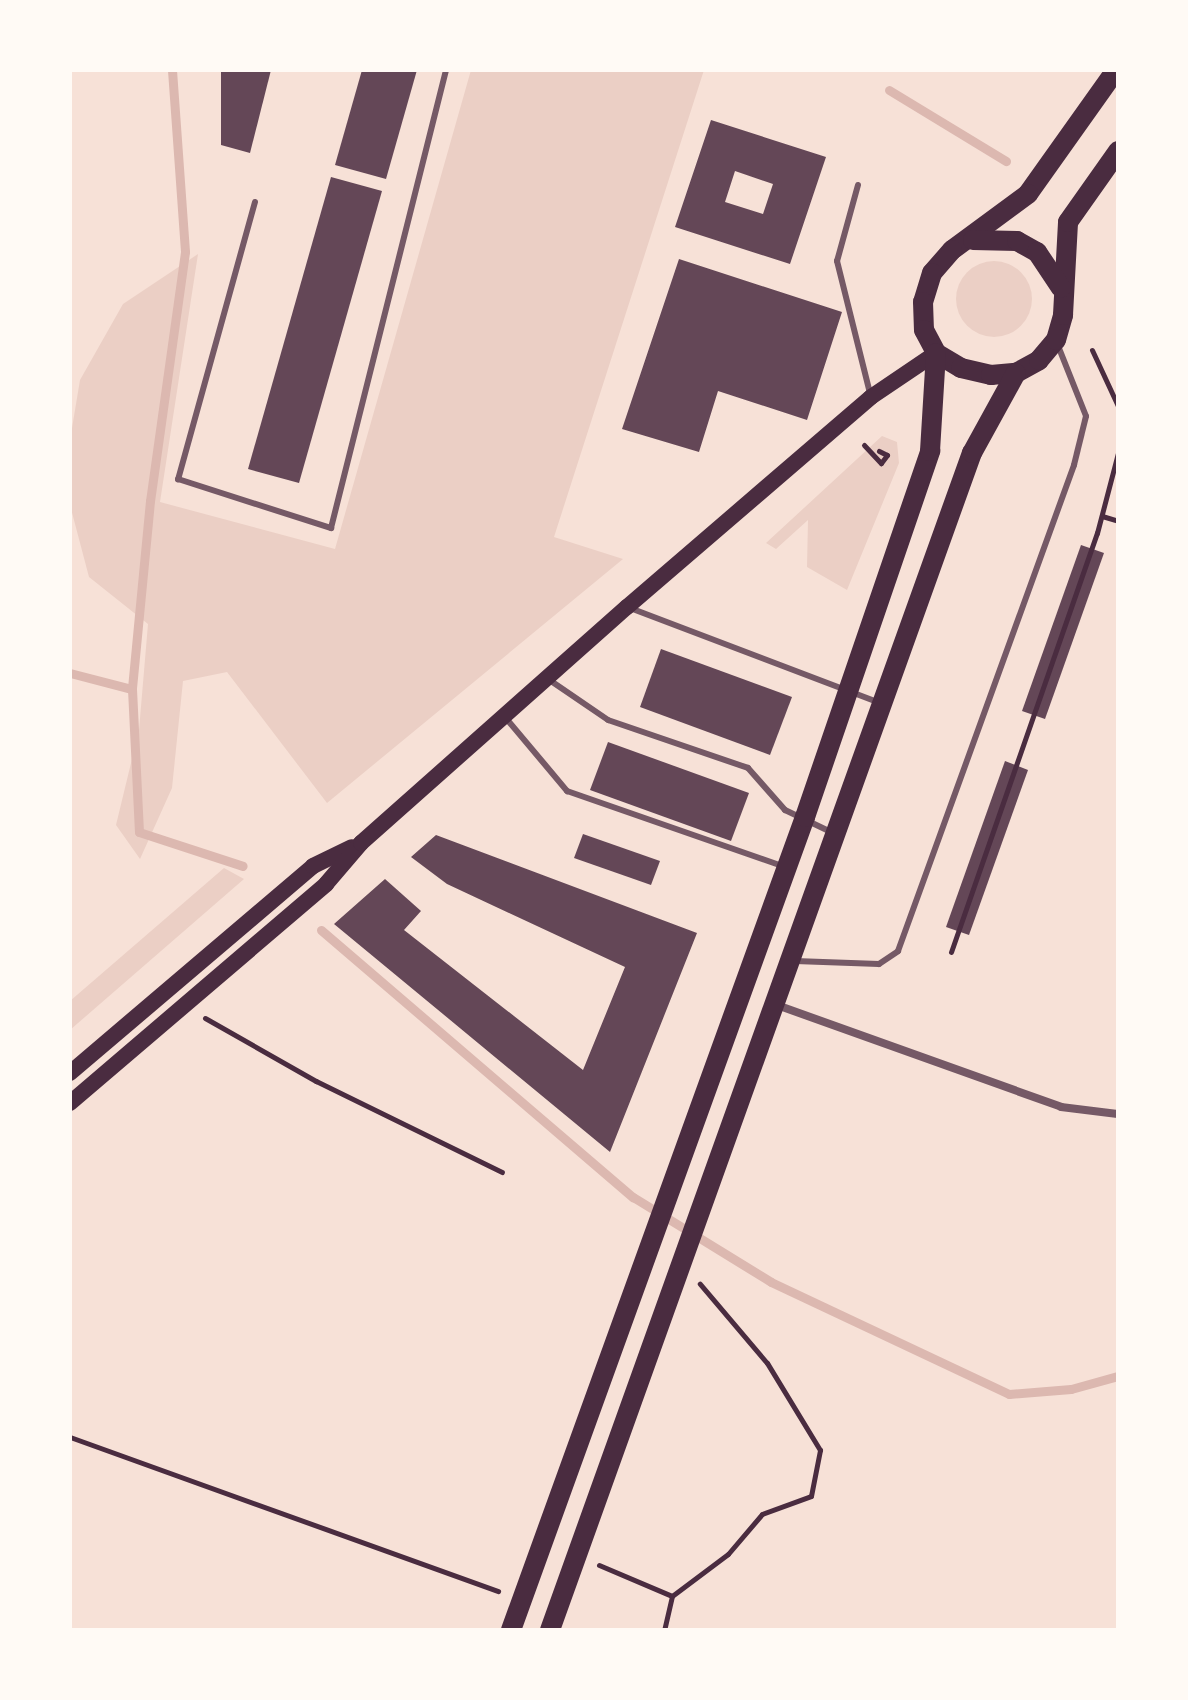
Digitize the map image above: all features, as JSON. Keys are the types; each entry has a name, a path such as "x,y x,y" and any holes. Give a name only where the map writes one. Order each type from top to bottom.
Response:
{"main road":[{"path":"511,1630 805,817 930,451 936,353 924,330 923,302 932,273 952,250 973,240 1028,194 1116,70"},
{"path":"936,353 961,368 991,375 1016,373 1039,360 1056,340 1063,315 1068,222 1115,163"},
{"path":"973,240 995,237 1037,252 1062,289"},
{"path":"70,1103 326,884 361,843 627,607 871,397 936,353"},
{"path":"550,1630 972,453 1016,373"},
{"path":"70,1073 313,866 361,843"}],"street":[{"path":"773,1003 1061,1107 1118,1114"}],"lane":[{"path":"255,202 178,479 331,528 446,70"},
{"path":"858,185 837,261 871,397"},
{"path":"790,961 879,964 898,951 1074,465 1086,416 1056,340"},
{"path":"627,607 882,704"},
{"path":"548,679 608,720 748,768 785,810 835,834"},
{"path":"505,717 567,791 786,867"}],"path":[{"path":"1092,350 1118,406"},
{"path":"864,445 881,463 887,455 879,451"},
{"path":"951,952 1102,516 1118,453"},
{"path":"1102,516 1118,521"},
{"path":"184,1005 316,1081 502,1172"},
{"path":"664,1630 672,1596 728,1554 762,1514 811,1496 820,1450 767,1363 681,1262"},
{"path":"70,1437 507,1594"},
{"path":"576,1555 672,1596"}],"shaded area":[{"path":"471,70 704,70 554,537 623,559 327,803 227,672 183,681 172,788 140,859 116,825 139,730 148,624 89,577 70,505 70,440 80,380 123,304 198,254 160,502 335,549"},
{"path":"994,261 1008,264 1021,272 1029,285 1032,299 1029,313 1021,326 1008,334 994,337 980,334 967,326 959,313 956,299 959,285 967,272 980,264"},
{"path":"882,436 897,442 899,463 847,590 807,567 808,520 776,549 766,543"},
{"path":"224,868 244,879 70,1030 70,1001"}],"building":[{"path":"221,70 271,70 250,153 221,145"},
{"path":"362,70 417,70 386,179 335,165"},
{"path":"711,120 826,157 790,264 675,227","holes":["735,171 773,184 763,214 725,202"]},
{"path":"331,177 382,191 299,483 248,469"},
{"path":"679,259 842,312 807,420 718,391 699,452 622,429"},
{"path":"1081,545 1104,553 1045,719 1022,711"},
{"path":"661,649 792,697 770,755 640,707"},
{"path":"608,742 749,793 731,841 590,790"},
{"path":"1005,761 1028,770 969,935 946,927"},
{"path":"583,834 660,861 651,885 574,858"},
{"path":"436,835 697,933 610,1152 334,924 385,879 421,911 404,930 583,1070 625,967 447,884 411,857"}],"waterway":[{"path":"172,70 185,252 150,501 132,689 139,832 243,866"},
{"path":"889,90 1006,161"},
{"path":"70,673 132,689"},
{"path":"321,930 633,1197 771,1282 1009,1394 1071,1389 1118,1376"}]}
